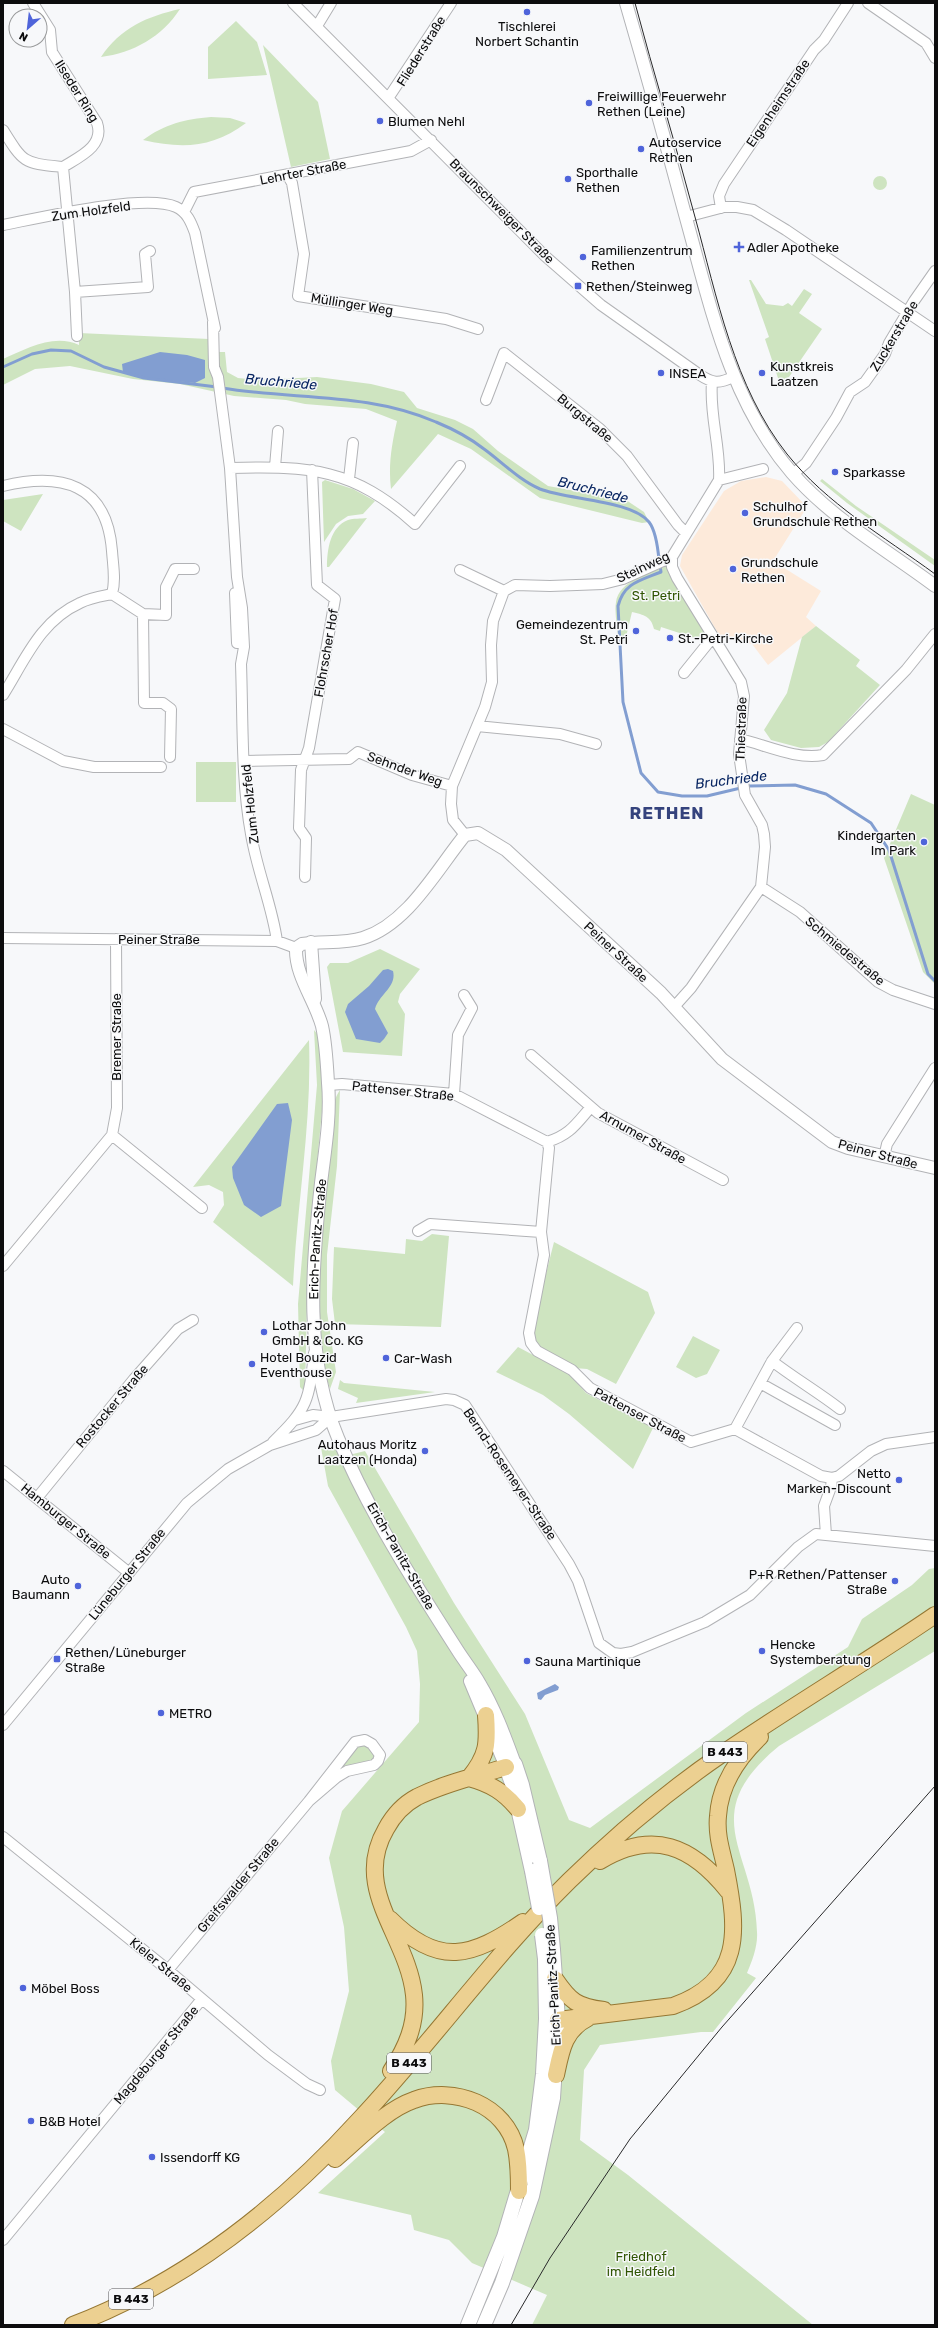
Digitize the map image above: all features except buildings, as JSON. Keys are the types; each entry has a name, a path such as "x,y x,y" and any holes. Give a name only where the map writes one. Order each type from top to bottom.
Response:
{"main road":[{"name":"B 443","path":"73,2325 121,2304 187,2268 220,2245 284,2195 363,2117 544,1907 569,1881 665,1797 722,1754 935,1615"},
{"path":"552,2019 590,2017 673,2006 688,2001 713,1983 729,1957 734,1941 732,1903 728,1891 718,1831 718,1816 724,1788 737,1762 747,1749 789,1710"},
{"path":"469,1778 480,1765 486,1753 488,1740 486,1715"},
{"path":"363,2117 404,2051 415,2013 410,1973 386,1914 378,1900 374,1867 376,1851 391,1820 403,1807 417,1797 469,1778 511,1766"},
{"name":"Erich-Panitz-Straße","path":"511,1766 518,1809 536,1866"},
{"name":"Erich-Panitz-Straße","path":"468,2325 489,2278 519,2191 536,2130 552,2019 555,1979 541,1920 536,1866 511,1766"},
{"path":"469,1778 486,1782 498,1789 518,1809"},
{"path":"569,1881 621,1850 638,1845 655,1845 673,1847 691,1854 705,1865 728,1891"},
{"path":"386,1914 401,1930 418,1942 433,1948 453,1953 470,1951 485,1946 544,1907"},
{"name":"Erich-Panitz-Straße","path":"484,2325 502,2283 532,2196 546,2132 556,2075 549,1954"},
{"path":"555,1979 569,1999 578,2004 589,2008 624,2012"},
{"path":"556,2075 562,2046 567,2035 574,2026 590,2017"},
{"path":"284,2195 320,2172 398,2108 426,2096 450,2094 467,2098 485,2107 508,2130 516,2148 519,2191"}],"street":[{"name":"Ilseder Ring","path":"33,3 50,30 52,52 98,123 100,132 98,141 91,149 63,168"},
{"name":"Braunschweiger Straße","path":"294,3 389,97 545,256 581,288 712,382"},
{"path":"317,26 331,3"},
{"name":"Fliederstraße","path":"389,97 451,3"},
{"path":"626,3 733,377 751,415 772,449 792,474 832,511 935,586"},
{"name":"Eigenheimstraße","path":"721,208 719,196 724,184 814,50 824,40 848,3"},
{"path":"868,3 926,43 935,58"},
{"path":"3,130 18,156 25,161 63,168 75,292 77,336"},
{"name":"Lehrter Straße","path":"184,212 194,192 288,176 411,151 431,140"},
{"name":"Müllinger Weg","path":"288,176 292,183 304,254 298,296 446,319 478,329"},
{"name":"Zum Holzfeld","path":"3,225 107,206 139,204 170,205 184,212 191,222 195,233 220,359 218,377 230,468 237,577 243,622 241,664 245,761 251,835 263,887 274,921 277,941"},
{"path":"686,217 721,208 737,207 753,210 769,219 935,331"},
{"path":"75,292 148,287 146,254 150,251"},
{"name":"Zuckerstraße","path":"792,474 806,462 850,392 865,382 885,354 889,343 935,271"},
{"name":"Burgstraße","path":"486,400 504,353 600,429 622,450 686,533"},
{"path":"733,377 724,382 712,382 710,399 720,467 719,480 763,469"},
{"path":"275,467 278,431"},
{"path":"349,479 353,443"},
{"path":"230,468 275,467 312,470 349,479 382,496 415,524 460,466"},
{"name":"Flohrscher Hof","path":"305,758 309,748 335,599 317,585 312,470"},
{"path":"3,486 34,480 53,480 66,483 90,496 106,517 111,535 115,585 112,594"},
{"name":"Steinweg","path":"504,591 515,585 550,586 604,584 623,579 664,560 686,533 719,480"},
{"name":"Thiestraße","path":"664,560 672,567 677,578 741,682 744,696 739,754 742,783 745,795 762,825 765,847 761,887 691,988 674,1007"},
{"path":"3,695 40,633 49,622 81,602 112,594 143,614 166,615 166,587 175,569 194,569"},
{"path":"296,948 302,944 311,942 363,938 388,925 428,887 465,835 453,820 451,804 452,786 477,726 492,682 491,645 493,622 504,591 460,570"},
{"path":"143,614 144,704 162,703 171,709 170,757"},
{"path":"740,740 796,755 812,757 823,755 906,670 935,634"},
{"path":"684,673 713,637"},
{"path":"477,726 560,734 596,744"},
{"path":"3,729 63,761 94,767 161,767"},
{"name":"Sehnder Weg","path":"305,758 312,760 349,759 358,752 412,775 452,786"},
{"path":"245,761 305,758 301,770 299,828 306,838 305,877"},
{"name":"Peiner Straße","path":"465,835 478,833 506,850 674,1007 722,1059 832,1142 848,1148 935,1168"},
{"name":"Schmiedestraße","path":"761,887 800,912 878,982 893,990 935,1004"},
{"name":"Peiner Straße","path":"3,938 277,941 296,948"},
{"name":"Bremer Straße","path":"3,1266 112,1135 117,1108 116,939"},
{"name":"Erich-Panitz-Straße","path":"311,942 316,1009"},
{"name":"Erich-Panitz-Straße","path":"296,948 296,961 316,1009 322,1028 329,1085 328,1119 314,1259 315,1345 326,1402 338,1437 370,1502 459,1652 480,1683 490,1703 511,1766"},
{"path":"454,1094 458,1035 472,1008 464,995"},
{"name":"Arnumer Straße","path":"531,1055 598,1113 723,1180"},
{"path":"884,1157 887,1144 935,1068"},
{"name":"Pattenser Straße","path":"329,1085 342,1084 454,1094 547,1142 549,1148 541,1232 544,1255 529,1333 531,1343 537,1351 572,1370 590,1388 691,1442 735,1429"},
{"path":"547,1142 563,1137 570,1132 591,1107"},
{"path":"112,1135 202,1208"},
{"path":"418,1231 430,1224 541,1232"},
{"name":"Rostocker Straße","path":"37,1498 134,1379 178,1329 193,1320"},
{"path":"797,1328 772,1361 735,1429 821,1476 832,1478 839,1476 871,1451 886,1444 935,1437"},
{"name":"Lüneburger Straße","path":"3,1725 128,1572 187,1503 228,1469 270,1444 295,1420 303,1409 307,1397 315,1345"},
{"path":"772,1361 797,1381 821,1394 840,1409"},
{"path":"760,1383 835,1425"},
{"name":"Bernd-Rosemeyer-Straße","path":"331,1418 446,1400 454,1400 465,1405 569,1564 578,1581 599,1643 606,1650 621,1654 705,1622 750,1595 798,1547 816,1534 829,1535"},
{"name":"Lüneburger Straße","path":"295,1420 313,1415 331,1418"},
{"name":"Lüneburger Straße","path":"270,1444 316,1430 331,1418"},
{"name":"Hamburger Straße","path":"3,1471 128,1572"},
{"path":"832,1478 831,1487 824,1506 829,1535 935,1546"},
{"name":"Erich-Panitz-Straße","path":"459,1652 486,1715 511,1766"},
{"name":"Greifswalder Straße","path":"168,1970 309,1801 355,1742 365,1740 372,1744 380,1755 374,1765 347,1771 337,1777 309,1801"},
{"name":"Kieler Straße","path":"3,1837 168,1970 291,2074 320,2090"},
{"name":"Magdeburger Straße","path":"3,2240 202,1999"}],"shaded area":[{"name":"Grundschule Rethen","path":"766,477 782,481 807,507 773,561 821,591 806,617 816,626 768,665 752,644 720,637 680,566 682,555 724,491 741,481"}],"green space":[{"path":"180,9 165,28 146,42 124,52 101,57 117,38 126,31 157,15"},
{"path":"236,21 257,42 267,75 208,79 208,47"},
{"path":"263,45 318,102 330,159 291,167"},
{"path":"211,117 230,118 246,123 221,137 209,142 197,144 171,145 143,140 167,126 192,119"},
{"path":"877,176 883,176 887,180 887,186 883,190 877,190 873,186 873,180"},
{"path":"749,280 751,280 766,304 783,306 788,303 792,306 804,289 812,294 799,313 822,329 789,377 779,381 765,339 769,337"},
{"path":"79,333 209,339 219,352 225,352 227,372 238,378 259,380 317,377 371,384 404,392 417,408 455,420 473,429 498,451 548,486 626,500 644,512 649,522 642,523 540,498 471,449 438,434 391,489 391,454 397,421 366,409 234,396 180,384 133,379 70,366 35,369 3,385 3,359 31,347 50,342 70,342 79,345"},
{"path":"822,479 856,506 935,560 935,566 847,503 820,481"},
{"path":"325,480 353,489 375,501 363,514 348,516 336,524 324,542 322,482"},
{"path":"43,494 21,531 3,521 3,500"},
{"path":"367,518 329,567 327,567 329,547 333,533 337,528 348,520"},
{"name":"St. Petri","path":"667,566 707,634 704,641 661,627 660,631 654,629 649,619 632,612 625,641 618,639 615,611 618,595 629,583"},
{"path":"816,626 860,660 856,666 880,685 828,742 819,747 801,748 771,740 764,730 787,693 802,637"},
{"path":"196,762 236,762 236,802 196,802"},
{"path":"911,794 935,805 935,984 923,972 884,858"},
{"path":"380,949 420,969 400,994 398,1002 405,1014 402,1056 343,1052 327,967 330,963 348,963"},
{"path":"314,1030 318,1035 322,1063 322,1111 308,1258 305,1392 300,1387 298,1304 317,1085"},
{"path":"309,1040 306,1133 293,1286 213,1222 224,1205 223,1192 209,1185 193,1187"},
{"path":"340,1090 337,1166 327,1255 327,1312 336,1372 330,1389 325,1371 321,1341 319,1317 319,1269 331,1149 332,1118 334,1103"},
{"path":"432,1234 449,1236 441,1327 335,1324 332,1299 334,1247 405,1254 406,1239 422,1241"},
{"path":"554,1242 648,1292 655,1313 616,1384 587,1369 574,1368 538,1349 532,1329"},
{"path":"693,1336 720,1350 707,1374 696,1378 676,1367"},
{"path":"518,1347 569,1374 586,1393 653,1428 633,1469 569,1414 543,1395 496,1372"},
{"path":"340,1380 344,1383 435,1392 356,1403 358,1398 338,1389"},
{"name":"Friedhof im Heidfeld","path":"320,1442 349,1455 365,1451 454,1603 525,1714 569,1820 590,1828 746,1713 848,1647 862,1619 912,1585 929,1569 935,1568 935,1651 779,1746 754,1771 739,1793 734,1814 735,1835 754,1904 757,1932 756,1948 747,1973 756,1978 713,2032 701,2032 600,2045 584,2070 580,2140 628,2175 813,2325 532,2325 547,2295 472,2263 449,2240 414,2230 411,2215 318,2193 385,2132 335,2090 331,2061 349,1991 344,1927 329,1858 342,1811 419,1722 420,1684 417,1651 406,1627 328,1486"},
{"path":"365,1740 378,1761 339,1771 341,1761"}],"water":[{"path":"160,352 187,355 205,360 205,378 195,383 144,378 123,372 122,364"},
{"path":"388,969 393,971 394,977 375,1009 388,1033 380,1043 356,1039 345,1012 348,1004 369,986 383,970"},
{"path":"288,1103 292,1120 281,1206 261,1217 244,1205 233,1178 232,1167 277,1104"},
{"path":"555,1684 559,1687 558,1690 545,1695 541,1700 538,1699 537,1693"}],"waterway":[{"name":"Bruchriede","path":"3,367 32,354 51,350 71,351 104,367 144,378 217,387"},
{"name":"Bruchriede","path":"222,388 249,392 357,401 410,412 436,422 473,441 518,476 540,489 552,493 614,505 628,509 640,515 649,522 653,530 659,560"},
{"name":"Bruchriede","path":"660,565 661,572 639,581 628,588 624,592 618,606 623,702 641,773 658,792 682,796 707,796 749,786 795,785 826,794 871,823 889,850 928,974 935,981"}],"tram line":[{"path":"635,3 729,340 740,371 753,400 769,428 787,454 803,472 838,504 856,518 935,574"},
{"path":"511,2325 550,2258 630,2139 722,2027 935,1786"}],"place":[{"name":"Tischlerei Norbert Schantin","path":"527,12"},
{"name":"Freiwillige Feuerwehr Rethen (Leine)","path":"589,103"},
{"name":"Blumen Nehl","path":"380,121"},
{"name":"Autoservice Rethen","path":"641,149"},
{"name":"Sporthalle Rethen","path":"568,179"},
{"name":"Adler Apotheke","path":"739,247"},
{"name":"Familienzentrum Rethen","path":"583,257"},
{"name":"Rethen/Steinweg","path":"578,286"},
{"name":"INSEA","path":"661,373"},
{"name":"Kunstkreis Laatzen","path":"762,373"},
{"name":"Sparkasse","path":"835,472"},
{"name":"Schulhof Grundschule Rethen","path":"745,513"},
{"name":"Grundschule Rethen","path":"733,569"},
{"name":"Gemeindezentrum St. Petri","path":"636,631"},
{"name":"St.-Petri-Kirche","path":"670,638"},
{"name":"Kindergarten Im Park","path":"924,842"},
{"name":"Lothar John GmbH & Co. KG","path":"264,1332"},
{"name":"Car-Wash","path":"386,1358"},
{"name":"Hotel Bouzid Eventhouse","path":"252,1364"},
{"name":"Autohaus Moritz Laatzen (Honda)","path":"425,1451"},
{"name":"Netto Marken-Discount","path":"899,1480"},
{"name":"P+R Rethen/Pattenser Straße","path":"895,1581"},
{"name":"Auto Baumann","path":"78,1586"},
{"name":"Hencke Systemberatung","path":"762,1651"},
{"name":"Rethen/Lüneburger Straße","path":"57,1659"},
{"name":"Sauna Martinique","path":"527,1661"},
{"name":"METRO","path":"161,1713"},
{"name":"Möbel Boss","path":"23,1988"},
{"name":"B&B Hotel","path":"31,2121"},
{"name":"Issendorff KG","path":"152,2157"}],"district":[{"name":"RETHEN","path":"667,813"}]}
